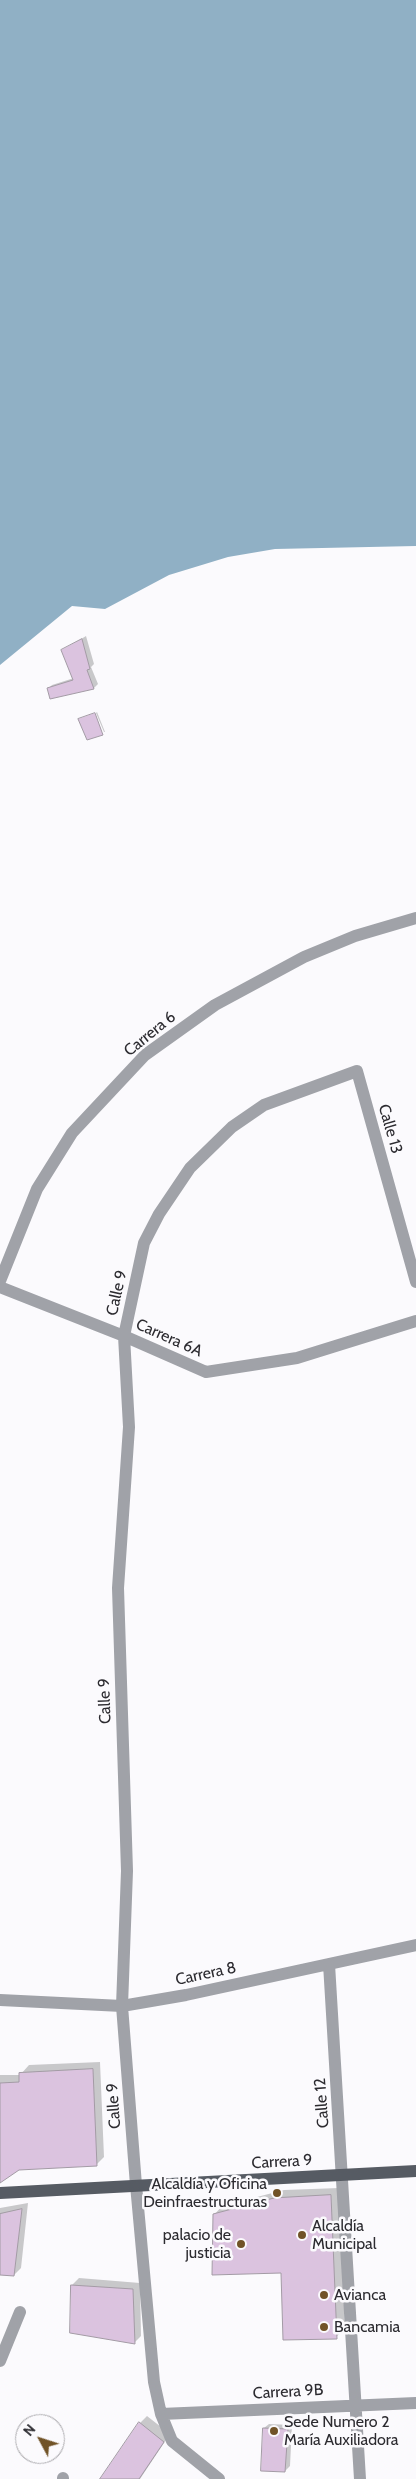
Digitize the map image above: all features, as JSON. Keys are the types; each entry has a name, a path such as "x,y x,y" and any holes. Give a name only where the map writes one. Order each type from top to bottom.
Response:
{"main road":[{"name":"Carrera 9","path":"0,2193 416,2171"}],"street":[{"name":"Carrera 6","path":"0,1281 37,1189 72,1133 145,1055 215,1005 304,957 355,936 416,918"},
{"name":"Calle 13","path":"357,1071 416,1282"},
{"name":"Calle 9","path":"219,2479 172,2441 161,2414 154,2382 136,2186 122,2006 127,1871 118,1588 129,1427 124,1336 144,1244 158,1214 190,1168 232,1127 264,1105 357,1071"},
{"name":"Carrera 6A","path":"0,1287 124,1336 206,1372 297,1358 416,1320"},
{"name":"Carrera 8","path":"0,2000 122,2006 186,1995 416,1945"},
{"name":"Calle 12","path":"329,1964 360,2479"},
{"path":"0,2361 20,2312"},
{"name":"Carrera 9B","path":"161,2414 416,2403"}],"water":[{"path":"0,0 416,0 416,546 275,549 228,557 169,575 105,609 72,606 0,665"}],"building":[{"path":"82,639 90,669 87,670 94,689 50,699 47,688 73,680 61,650"},
{"path":"95,713 103,735 87,740 78,719"},
{"path":"93,2069 97,2166 19,2170 0,2183 0,2083 19,2082 19,2073"},
{"path":"331,2195 337,2339 283,2340 281,2273 212,2275 213,2214 274,2198"},
{"path":"22,2209 14,2276 0,2275 0,2214"},
{"path":"71,2285 133,2289 135,2344 70,2333"},
{"path":"139,2422 164,2442 139,2479 100,2479"},
{"path":"263,2428 288,2429 285,2472 261,2471"}],"place":[{"name":"Alcaldía y Oficina Deinfraestructuras","path":"277,2193"},
{"name":"Alcaldía Municipal","path":"302,2235"},
{"name":"palacio de justicia","path":"241,2244"},
{"name":"Avianca","path":"324,2295"},
{"name":"Bancamia","path":"324,2327"},
{"name":"Sede Numero 2 María Auxiliadora","path":"274,2431"}]}
